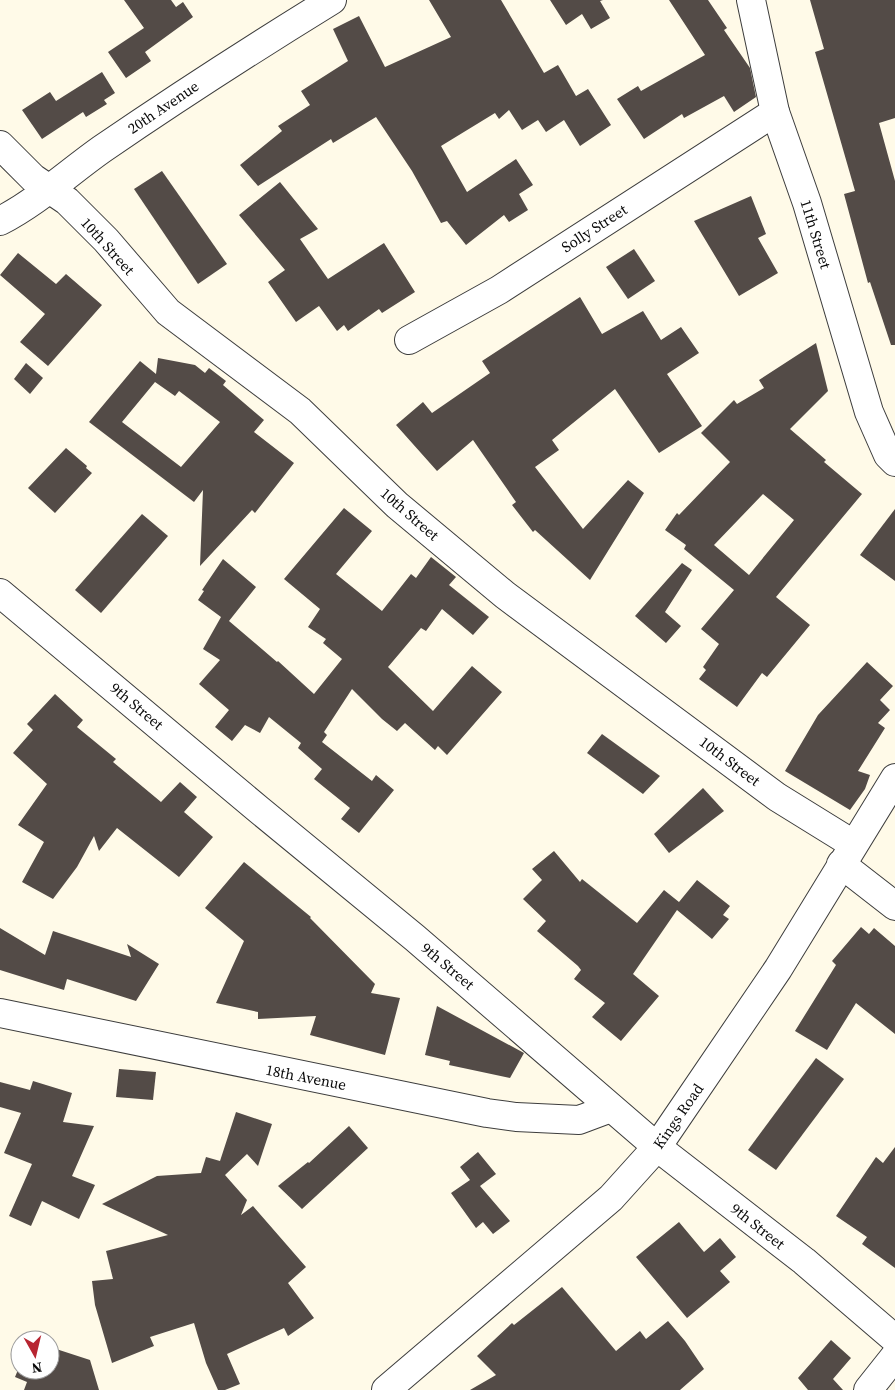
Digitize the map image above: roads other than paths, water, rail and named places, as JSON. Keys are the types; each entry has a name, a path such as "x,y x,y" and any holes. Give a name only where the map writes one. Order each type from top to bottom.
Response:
{"street":[{"name":"20th Avenue","path":"0,221 49,190 89,158 223,67 332,0"},
{"name":"11th Street","path":"751,0 775,112 807,203 869,412 888,455 895,462"},
{"name":"Solly Street","path":"409,340 499,290 775,112"},
{"name":"10th Street","path":"0,145 49,190 67,201 106,240 168,312 300,411 398,505 505,595 777,797 847,854 895,906"},
{"name":"9th Street","path":"0,593 422,944 657,1147 804,1261 895,1339"},
{"name":"Kings Road","path":"386,1390 611,1198 657,1147 778,969 895,778"},
{"name":"18th Avenue","path":"0,1013 497,1114 579,1120 612,1108"},
{"path":"868,1390 895,1356"}]}
